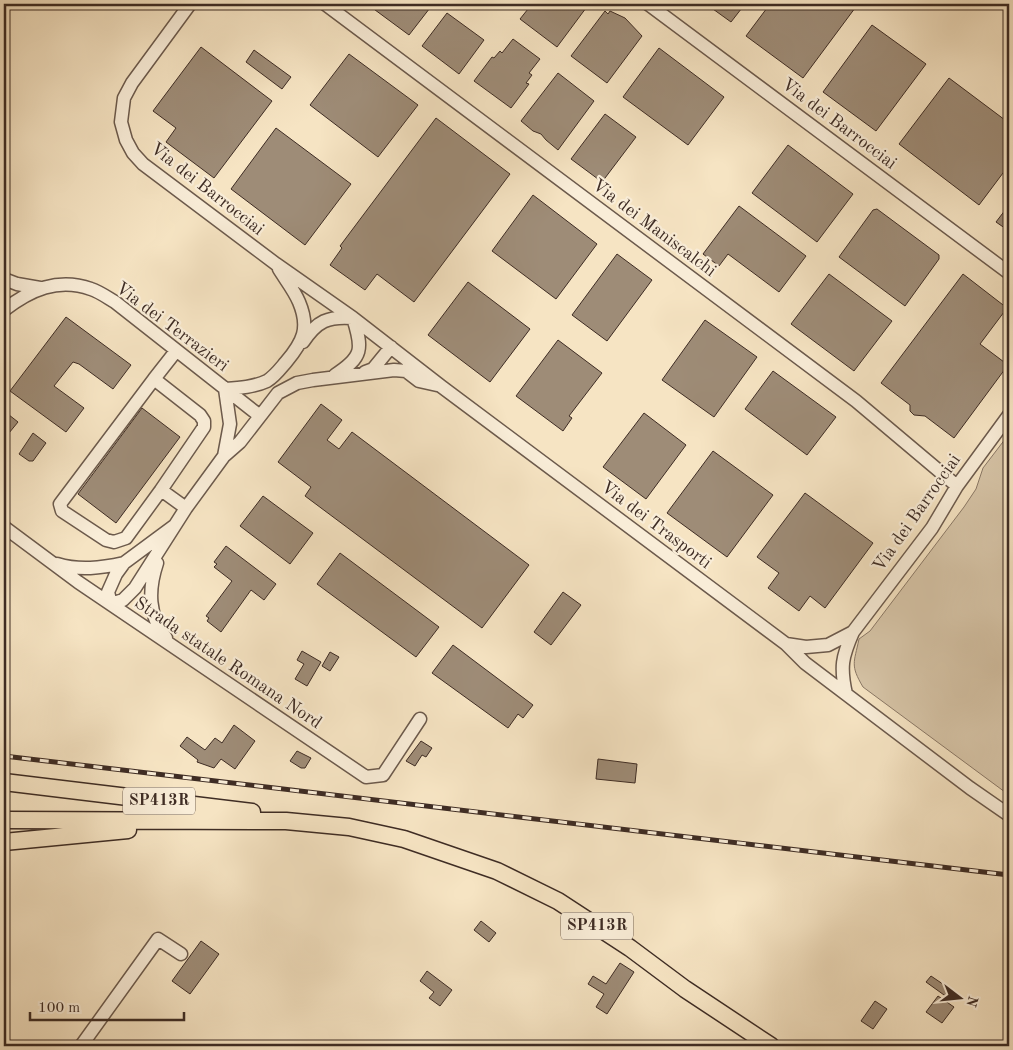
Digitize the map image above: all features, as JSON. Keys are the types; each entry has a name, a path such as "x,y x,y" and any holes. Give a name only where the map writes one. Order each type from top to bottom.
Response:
{"main road":[{"name":"SP413R","path":"4,782 251,812 349,827 404,839 497,871 558,901 630,948 685,989 771,1046"},
{"name":"SP413R","path":"4,820 260,820 313,822"},
{"name":"SP413R","path":"4,842 214,821"}],"street":[{"name":"Via dei Barrocciai","path":"190,4 137,75 124,98 120,122 126,140 133,153 143,164 276,264 353,318"},
{"name":"Via dei Maniscalchi","path":"325,4 856,401 958,486"},
{"name":"Via dei Barrocciai","path":"648,4 1009,273"},
{"path":"276,264 302,311 304,321 300,345"},
{"name":"Via dei Terrazieri","path":"4,279 17,284 40,288"},
{"name":"Via dei Terrazieri","path":"4,310 17,300 40,288 72,284 92,289 115,302 260,416"},
{"path":"225,389 248,386 267,380 277,374 307,335 324,321 340,317 353,318"},
{"name":"Via dei Trasporti","path":"353,318 442,387 786,644 805,663 970,788 1009,815"},
{"name":"Via dei Trasporti","path":"333,377 352,363 359,349 360,341 353,318"},
{"name":"Via dei Trasporti","path":"362,373 373,369 391,347"},
{"path":"154,380 200,415 204,421 204,427 162,490 126,538 114,542 106,540 62,511 60,504 154,380 176,351"},
{"name":"Via dei Trasporti","path":"174,526 124,563 116,574 108,592 111,604 123,600 136,588 186,508 224,456 240,442 278,393 287,387 296,383 333,377 394,370 406,371 419,381 442,387"},
{"name":"Via dei Terrazieri","path":"224,456 230,424 225,389"},
{"name":"Via dei Barrocciai","path":"846,694 842,676 842,663 844,652 853,632 887,586 908,562 958,486 1009,415"},
{"path":"162,490 186,508"},
{"name":"Strada statale Romana Nord","path":"4,527 111,604 366,777 383,775 420,719"},
{"name":"Via dei Trasporti","path":"161,548 152,577 150,596 153,613 159,629 170,644"},
{"name":"Via dei Trasporti","path":"52,563 71,568 90,568 124,563"},
{"name":"Via dei Barrocciai","path":"786,644 806,646 828,645 853,632"},
{"path":"81,1046 158,939 181,954"}],"shaded area":[{"path":"1009,434 1009,795 863,687 856,674 854,664 859,639 870,631 964,507 976,489 983,468"}],"building":[{"path":"367,4 433,4 409,35"},
{"path":"532,4 589,4 557,47 520,19"},
{"path":"706,4 745,4 731,22"},
{"path":"770,4 858,4 803,78 746,36"},
{"path":"605,11 608,14 610,11 625,18 642,36 607,83 571,56"},
{"path":"447,13 484,40 459,74 422,46"},
{"path":"872,25 926,64 876,131 823,92"},
{"path":"513,39 540,59 529,73 532,75 526,83 529,84 511,108 474,81 492,57 494,58 500,51 502,53"},
{"path":"201,47 272,101 214,178 166,142 176,128 153,111"},
{"path":"659,48 724,97 688,145 623,97"},
{"path":"254,50 291,77 282,89 246,62"},
{"path":"349,54 418,105 378,157 310,105"},
{"path":"558,73 594,101 558,150 541,134 533,131 521,121"},
{"path":"949,78 1009,123 1009,165 979,205 899,144"},
{"path":"605,114 636,137 602,182 571,159"},
{"path":"436,118 510,174 414,302 377,274 365,290 330,265 342,248 340,246"},
{"path":"276,128 351,184 305,245 231,189"},
{"path":"788,145 853,194 817,242 752,193"},
{"path":"533,195 597,244 556,299 492,251"},
{"path":"1009,205 1009,231 996,222"},
{"path":"739,206 806,256 779,292 728,254 719,266 703,254"},
{"path":"877,209 939,255 939,259 905,306 839,257 873,210"},
{"path":"617,254 652,280 607,341 572,315"},
{"path":"829,274 892,321 854,371 791,324"},
{"path":"963,274 1007,308 980,344 1008,365 954,438 925,416 914,415 910,411 910,405 881,383"},
{"path":"468,282 530,329 490,382 428,335"},
{"path":"66,317 131,365 113,389 79,364 73,362 54,386 84,408 66,432 10,391"},
{"path":"705,320 757,357 714,417 662,380"},
{"path":"558,340 602,373 569,416 572,418 563,431 516,396"},
{"path":"773,371 836,417 807,455 745,409"},
{"path":"321,404 342,420 327,440 339,449 352,432 529,565 482,628 305,496 311,487 278,462"},
{"path":"142,408 180,437 116,523 78,494"},
{"path":"4,411 18,422 9,433 4,429"},
{"path":"644,413 686,445 646,499 603,467"},
{"path":"33,433 46,443 33,461 29,461 19,454"},
{"path":"713,451 773,495 727,557 667,513"},
{"path":"805,493 873,543 825,608 810,596 799,611 768,588 779,573 757,557"},
{"path":"263,496 313,533 290,564 240,526"},
{"path":"226,546 276,584 264,600 251,590 221,632 207,621 209,618 206,616 232,581 214,567 217,564 214,562"},
{"path":"340,553 439,627 416,657 317,584"},
{"path":"563,592 581,605 551,645 534,632"},
{"path":"453,645 533,705 523,718 518,714 508,728 432,673"},
{"path":"302,651 321,662 307,686 295,679 304,664 297,660"},
{"path":"330,652 339,657 330,671 322,666"},
{"path":"234,725 255,741 235,769 221,759 214,768 197,762 198,760 180,746 187,737 205,750 215,738 222,743"},
{"path":"421,741 432,748 426,757 422,755 415,766 406,761"},
{"path":"297,751 311,758 305,768 301,768 290,761"},
{"path":"598,759 637,764 635,783 596,779"},
{"path":"481,921 496,933 489,942 474,930"},
{"path":"201,941 219,954 190,994 172,981"},
{"path":"620,963 634,972 607,1014 596,1007 604,994 588,984 593,976 606,984"},
{"path":"427,971 452,990 440,1006 429,998 434,992 420,981"},
{"path":"931,976 956,993 951,1000 926,982"},
{"path":"938,996 954,1007 942,1023 926,1012"},
{"path":"875,1001 887,1009 873,1029 861,1021"}],"railway":[{"path":"4,756 1009,875"}]}
